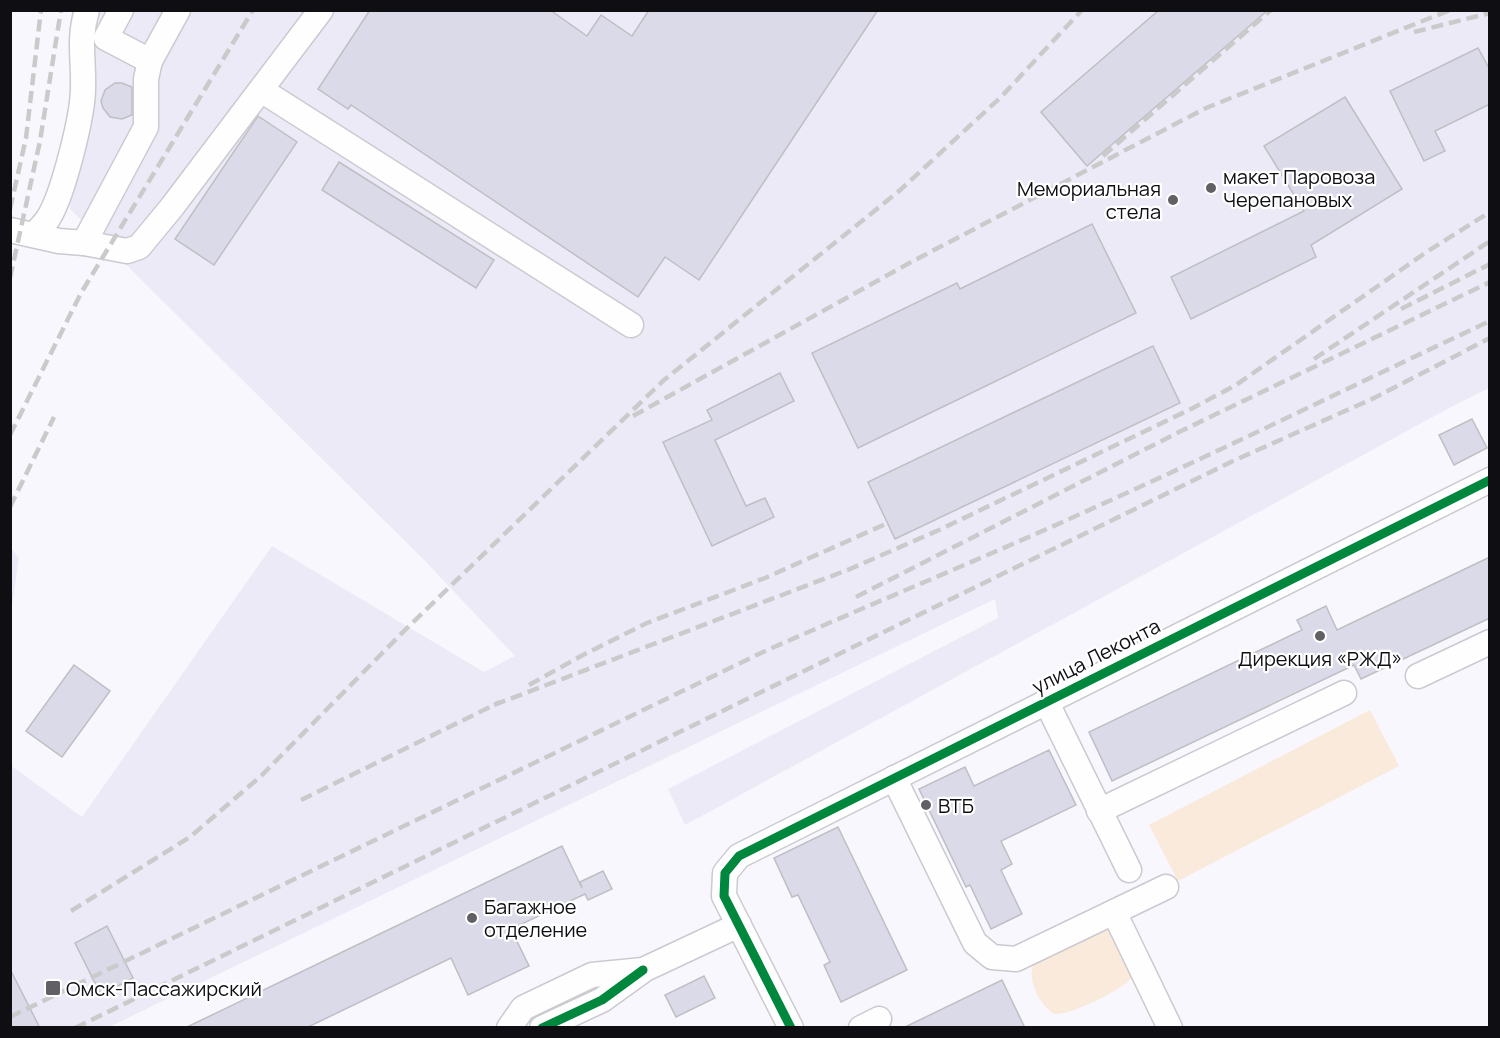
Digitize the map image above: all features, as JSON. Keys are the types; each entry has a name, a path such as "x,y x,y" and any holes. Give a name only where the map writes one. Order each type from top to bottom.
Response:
{"street":[{"path":"22,232 49,218 59,195 81,113 82,28 87,10"},
{"path":"121,10 106,38 150,61"},
{"path":"84,243 146,127 146,79 150,61 178,10"},
{"path":"22,232 59,241 127,251 139,248 321,10"},
{"path":"261,90 631,325"},
{"name":"улица Леконта","path":"739,925 724,896 725,873 739,856 1490,480"},
{"path":"1418,676 1490,642"},
{"path":"1099,811 1344,693"},
{"path":"1046,701 1130,870"},
{"path":"894,778 975,943 993,957 1016,959 1166,887"},
{"path":"1114,912 1170,1028"},
{"path":"542,1028 602,1000 643,970 739,925 791,1028"},
{"path":"509,1028 523,1008 592,975 643,970"}],"shaded area":[{"path":"84,11 1489,11 1489,388 685,825 668,789 998,618 995,599 109,1027 11,1027 10,765 82,817 272,546 484,672 515,656 425,561 70,209"},
{"path":"11,548 19,558 11,613"},
{"path":"1370,710 1399,766 1178,881 1149,825"},
{"path":"1104,927 1111,929 1133,976 1119,988 1096,1001 1072,1011 1054,1014 1043,1004 1035,990 1032,967 1035,961"}],"building":[{"path":"370,10 550,10 587,36 601,15 632,36 649,10 878,10 699,280 665,257 638,297 351,105 348,109 318,89"},
{"path":"1159,10 1268,10 1087,166 1041,112"},
{"path":"1478,48 1490,70 1490,104 1435,131 1445,151 1424,161 1390,91"},
{"path":"115,83 132,87 132,115 122,119 110,117 101,101 105,90"},
{"path":"1345,97 1402,189 1311,245 1316,257 1191,319 1171,277 1304,211 1264,146"},
{"path":"258,116 297,142 214,265 175,239"},
{"path":"339,162 494,260 476,288 322,190"},
{"path":"1092,224 1136,313 858,448 812,353 957,283 960,289"},
{"path":"1153,346 1180,403 895,539 868,482"},
{"path":"780,373 794,401 715,440 746,506 765,498 774,517 712,546 663,442 712,420 707,410"},
{"path":"1472,419 1487,448 1454,465 1439,435"},
{"path":"1490,557 1490,618 1361,679 1354,665 1112,781 1089,732 1302,630 1297,620 1326,606 1337,630"},
{"path":"74,665 110,691 62,757 26,731"},
{"path":"1049,750 1076,805 1001,841 1012,864 1001,870 1022,914 991,929 970,885 966,887 919,789 965,767 974,786"},
{"path":"838,827 907,970 841,1002 824,965 830,962 798,895 792,897 774,858"},
{"name":"Багажное отделение","path":"562,846 582,888 580,882 603,871 612,889 588,900 585,894 511,929 529,966 468,995 451,958 306,1028 185,1028"},
{"path":"107,926 133,978 101,995 75,943"},
{"path":"10,969 40,1028 10,1028"},
{"path":"704,976 715,998 676,1017 665,995"},
{"path":"1002,980 1025,1028 903,1028"}],"railway":[{"path":"10,209 26,138 41,10"},
{"path":"10,278 40,141 61,10"},
{"path":"10,435 81,293 253,10"},
{"path":"71,911 190,837 261,776 404,631 664,380 898,192 1001,97 1082,10"},
{"path":"1103,156 1271,10"},
{"path":"633,416 915,260 1206,108 1450,10"},
{"path":"1414,32 1490,13"},
{"path":"494,705 850,569 939,530 1191,409 1236,385 1428,251 1490,212"},
{"path":"1314,359 1490,241"},
{"path":"1401,309 1490,264"},
{"path":"856,597 1179,432 1490,282"},
{"path":"10,1017 763,652 1100,505 1490,321"},
{"path":"75,1028 1233,461 1372,399 1490,338"},
{"path":"10,507 54,417"},
{"path":"529,685 647,623 765,578 888,523"},
{"path":"301,800 500,702"}],"cycle path":[{"path":"791,1028 724,896 725,873 739,856 1490,480"},
{"path":"542,1028 602,1000 643,970"}],"place":[{"name":"макет Паровоза Черепановых","path":"1211,188"},
{"name":"Мемориальная стела","path":"1173,200"},
{"name":"Дирекция «РЖД»","path":"1320,636"},
{"name":"ВТБ","path":"926,805"},
{"name":"Багажное отделение","path":"472,918"},
{"name":"Омск-Пассажирский","path":"53,988"}]}
